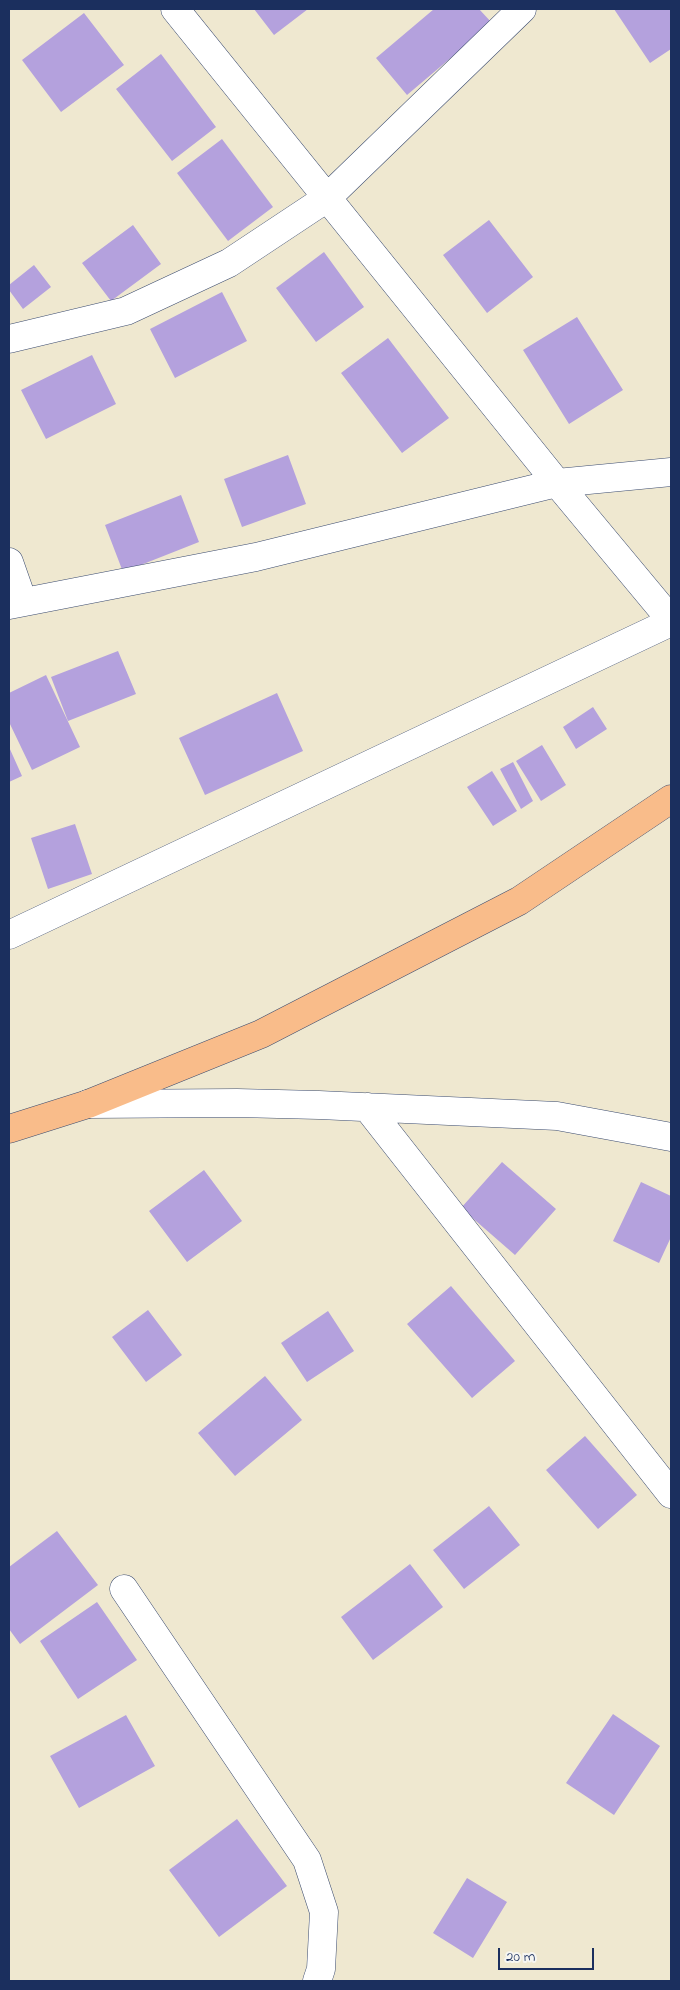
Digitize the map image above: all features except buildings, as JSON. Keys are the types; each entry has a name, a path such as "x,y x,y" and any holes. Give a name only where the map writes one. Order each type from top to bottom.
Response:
{"main road":[{"path":"9,1128 88,1104 261,1034 510,905 671,799"}],"street":[{"path":"9,935 671,621 557,483 175,9"},
{"path":"9,339 126,311 229,263 327,198 522,9"},
{"path":"9,562 16,603 256,557 557,483 671,472"},
{"path":"88,1104 237,1103 557,1116 671,1137"},
{"path":"367,1107 671,1494"},
{"path":"124,1589 307,1860 324,1912 321,1969 317,1981"}]}
